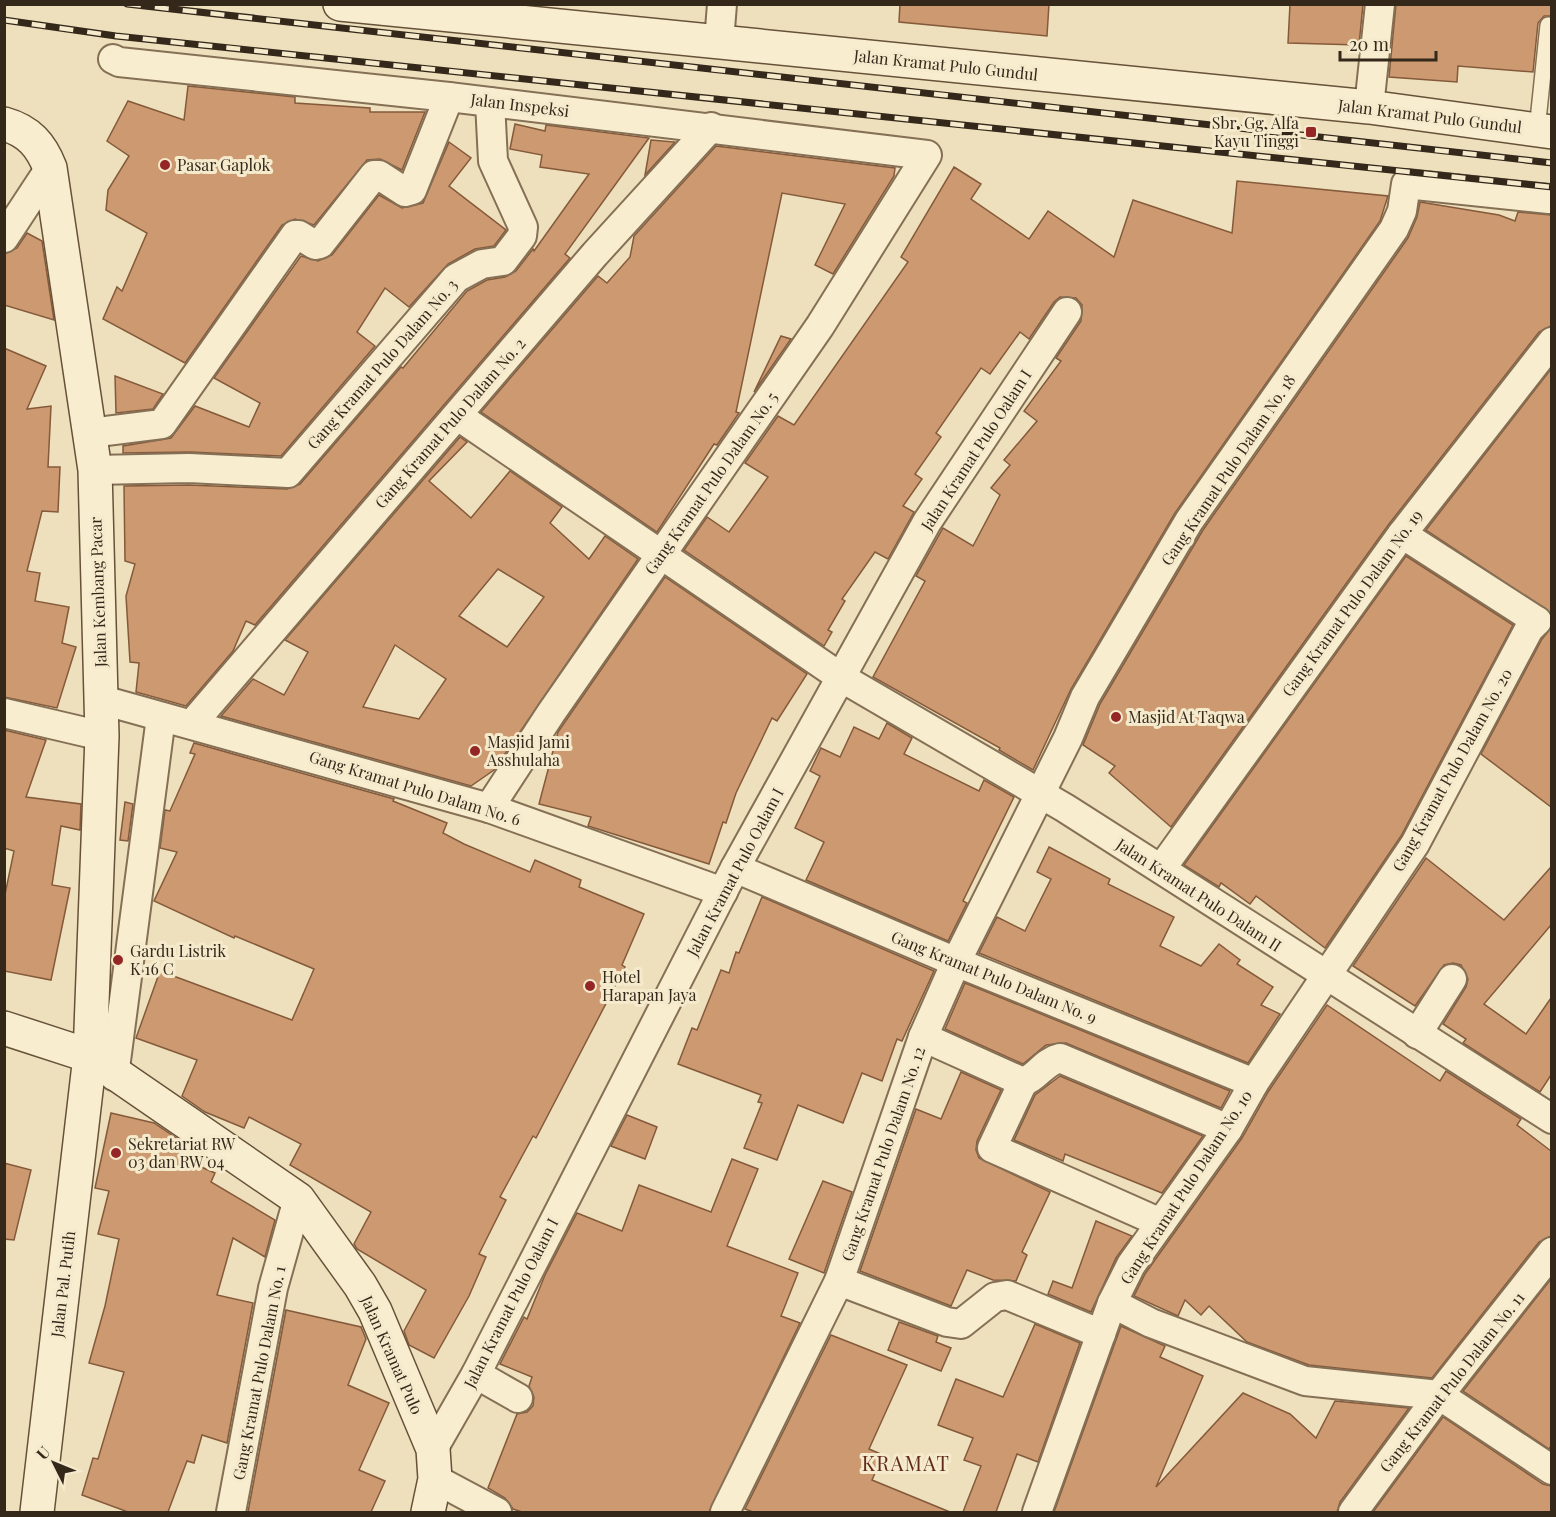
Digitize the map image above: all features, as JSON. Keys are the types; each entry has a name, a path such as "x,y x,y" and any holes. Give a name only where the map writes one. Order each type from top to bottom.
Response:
{"street":[{"name":"Jalan Kramat Pulo Gundul","path":"340,4 1369,107 1544,131"},
{"path":"720,42 722,4"},
{"path":"1369,107 1380,4"},
{"name":"Jalan Inspeksi","path":"113,59 119,62 711,127 927,155"},
{"path":"107,432 158,426 166,419 295,235 315,245 320,244 377,174 405,192 412,190 449,97"},
{"name":"Gang Kramat Pulo Dalam No. 3","path":"110,470 189,468 288,472 456,278 482,264 501,262 506,259 524,230 493,161 490,102"},
{"name":"Gang Kramat Pulo Dalam No. 2","path":"192,724 595,254 711,127"},
{"name":"Jalan Kembang Pacar","path":"18,130 44,151 50,168 107,432 110,470 107,702 102,736 110,916 102,1066"},
{"name":"Gang Kramat Pulo Dalam No. 5","path":"489,808 551,713 820,326 927,155"},
{"path":"4,238 50,168"},
{"name":"Gang Kramat Pulo Dalam No. 18","path":"1039,794 1068,738 1085,697 1189,521 1394,229 1402,211 1406,184 1549,199"},
{"name":"Jalan Kramat Pulo Oalam I","path":"434,1464 476,1374 729,880 927,522 1067,312"},
{"name":"Gang Kramat Pulo Dalam No. 19","path":"1161,869 1402,534 1551,342"},
{"name":"Jalan Kramat Pulo Dalam II","path":"458,416 842,678 1161,869 1327,978 1551,1119"},
{"path":"1402,534 1544,622"},
{"name":"Gang Kramat Pulo Dalam No. 20","path":"1327,978 1415,844 1529,629 1544,622"},
{"name":"Gang Kramat Pulo Dalam No. 6","path":"107,702 489,808 729,880"},
{"path":"4,713 102,736"},
{"path":"110,916 155,715"},
{"name":"Gang Kramat Pulo Dalam No. 12","path":"725,1512 839,1281 923,1037 956,962 1039,794"},
{"name":"Gang Kramat Pulo Dalam No. 9","path":"729,880 956,962 1254,1083"},
{"name":"Gang Kramat Pulo Dalam No. 10","path":"1037,1512 1112,1303 1131,1265 1228,1129 1254,1083 1327,978"},
{"path":"1417,1035 1452,979"},
{"name":"Jalan Kramat Pulo","path":"4,1028 102,1066 298,1199 360,1284 375,1311 434,1464"},
{"path":"923,1037 1023,1082 1030,1080 1046,1064 1060,1058 1228,1129"},
{"name":"Jalan Pal. Putih","path":"37,1512 102,1066"},
{"path":"1023,1082 992,1148 1161,1222"},
{"name":"Gang Kramat Pulo Dalam No. 1","path":"231,1512 273,1288 298,1199"},
{"name":"Gang Kramat Pulo Dalam No. 11","path":"1353,1512 1439,1395 1551,1252"},
{"path":"839,1281 947,1322 961,1324 995,1297 1007,1295 1101,1334"},
{"path":"1112,1303 1150,1323 1305,1381 1439,1395 1551,1470"},
{"path":"476,1374 518,1398"},
{"path":"428,1512 434,1464"},
{"path":"434,1464 497,1512"}],"lane":[{"path":"1544,131 1548,25"}],"building":[{"path":"900,4 1049,4 1047,36 899,22"},
{"path":"1290,4 1363,4 1359,45 1288,43"},
{"path":"1396,4 1551,4 1551,16 1544,16 1538,23 1533,72 1458,66 1457,82 1389,77"},
{"path":"188,86 295,97 295,103 370,108 370,112 425,112 402,170 380,159 367,160 314,225 295,219 282,225 185,363 103,319 117,287 122,291 147,233 106,210 108,190 129,156 107,141 128,101 184,120"},
{"path":"515,124 545,131 546,125 649,138 565,254 570,258 255,625 246,621 233,651 186,706 136,692 139,663 130,662 126,596 135,564 125,561 124,486 189,485 287,489 300,484 401,367 403,368 467,291 487,280 505,277 516,271 533,249 534,251 589,174 540,167 542,155 510,149"},
{"path":"651,140 675,142 645,175"},
{"path":"449,142 471,158 449,186 506,230 494,246 475,249 448,264 409,307 385,288 357,332 375,346 281,456 190,452 123,453 123,446 171,438 195,406 249,427 260,403 214,378 301,256 318,261 332,255 379,195 402,208 423,203"},
{"path":"716,146 895,168 894,176 833,274 815,265 845,204 782,193 736,412 739,413 717,445 714,444 657,532 481,412 598,276 607,283 630,257 634,236"},
{"path":"954,167 981,184 971,199 1029,239 1048,211 1114,257 1133,200 1232,233 1237,181 1388,196 1380,221 1175,513 1071,689 1033,770 999,750 1000,748 873,677 925,581 916,576 943,528 973,546 1000,495 991,488 1010,465 1004,460 1037,421 1024,411 1061,361 1056,358 1081,321 1082,305 1076,298 1060,297 1054,302 1029,339 1020,332 990,374 981,368 936,433 941,437 915,474 922,479 903,506 914,512 888,559 875,552 842,599 845,601 828,630 832,632 824,646 684,550 707,517 729,532 768,477 745,463 778,416 794,425 908,262 901,257"},
{"path":"1420,202 1499,215 1515,221 1518,212 1551,215 1551,326 1539,332 1389,524 1171,827 1109,773 1115,766 1083,745 1100,704 1203,530 1408,238 1417,217"},
{"path":"27,233 42,241 54,320 4,305 4,254 17,248"},
{"path":"781,336 791,339 754,392"},
{"path":"4,348 46,366 27,409 51,406 48,467 60,467 58,512 42,511 27,571 40,573 35,601 69,607 62,643 76,647 57,708 4,697"},
{"path":"1551,369 1551,613 1426,530"},
{"path":"115,376 163,394 153,409 116,413"},
{"path":"460,437 467,442 429,481 471,518 510,471 562,507 550,523 589,559 605,536 638,559 494,770 471,786 221,716 253,679 284,695 308,652 285,640","holes":["498,569 544,597 507,647 459,616","395,645 446,679 419,719 363,707"]},
{"path":"1406,556 1513,625 1401,836 1325,948 1256,896 1250,904 1221,883 1219,887 1184,865"},
{"path":"665,577 807,674 777,721 772,718 736,793 726,823 723,822 709,864 588,826 591,817 539,804 558,732"},
{"path":"1551,628 1551,807 1481,754 1542,639"},
{"path":"887,723 912,738 904,754 979,791 984,780 1014,797 963,901 967,903 948,941 806,880 824,842 795,828 820,776 810,771 821,748 840,757 854,727 879,739"},
{"path":"4,730 46,740 26,797 81,804 80,830 61,826 52,885 70,888 51,980 4,971 4,899 14,851 4,848"},
{"path":"194,743 394,799 393,801 447,823 443,833 464,844 530,872 535,860 581,880 579,887 644,914 622,965 625,967 536,1138 533,1136 500,1197 506,1200 479,1254 486,1257 469,1296 434,1358 409,1345 404,1331 426,1290 357,1249 354,1244 371,1212 290,1165 301,1144 249,1117 244,1128 205,1112 182,1096 197,1060 136,1038 160,971 292,1020 314,969 235,936 234,938 154,901 177,852 160,848 165,810 170,811 195,754 190,753"},
{"path":"125,802 133,804 128,841 120,840"},
{"path":"1049,847 1110,879 1108,884 1174,917 1160,946 1201,966 1219,944 1240,960 1237,964 1273,987 1261,1005 1280,1014 1248,1063 979,953 997,917 1025,931 1051,879 1037,872"},
{"path":"1426,858 1504,920 1551,867 1551,925 1484,1004 1526,1034 1551,998 1551,1075 1540,1092 1463,1043 1466,1039 1443,1024 1466,987 1468,979 1461,965 1453,963 1444,965 1415,1006 1353,966"},
{"path":"762,897 934,971 902,1041 897,1039 882,1081 862,1073 843,1123 798,1105 777,1160 744,1148 762,1103 758,1102 761,1095 678,1064 692,1028 697,1030 721,970 729,973 736,952 739,953"},
{"path":"965,983 1230,1091 1221,1108 1066,1043 1046,1045 1023,1064 945,1029"},
{"path":"1327,1005 1440,1081 1446,1071 1521,1119 1517,1125 1551,1151 1551,1236 1539,1242 1432,1378 1309,1365 1247,1342 1209,1306 1201,1315 1185,1300 1178,1316 1134,1296 1145,1274 1242,1138 1268,1092"},
{"path":"961,1072 1001,1090 977,1141 976,1150 979,1158 1050,1192 1022,1252 1027,1255 1016,1281 993,1280 967,1270 951,1306 860,1271 916,1109 941,1119"},
{"path":"1060,1076 1203,1136 1162,1193 1065,1154 1063,1161 1014,1140 1035,1095"},
{"path":"111,1113 154,1123 182,1142 178,1157 215,1173 211,1182 275,1220 265,1257 233,1238 217,1295 253,1303 227,1443 202,1435 194,1463 187,1461 168,1512 128,1512 82,1495 93,1458 98,1459 124,1372 89,1363 105,1306 119,1239 98,1234 109,1191 95,1188"},
{"path":"627,1115 657,1127 645,1159 611,1146"},
{"path":"732,1159 758,1169 727,1246 798,1273 781,1316 800,1323 709,1512 522,1512 513,1509 505,1498 488,1488 517,1414 527,1412 533,1406 534,1397 529,1386 532,1377 500,1364 524,1317 527,1319 545,1275 577,1213 622,1231 639,1185 711,1212"},
{"path":"4,1163 31,1170 14,1240 4,1239"},
{"path":"823,1181 852,1192 824,1273 789,1259"},
{"path":"1096,1221 1132,1236 1116,1258 1091,1312 1048,1294 1053,1281 1072,1288"},
{"path":"1551,1279 1551,1446 1549,1449 1463,1391"},
{"path":"286,1310 361,1327 366,1339 348,1385 389,1403 359,1470 385,1481 371,1512 248,1512"},
{"path":"899,1322 938,1336 936,1342 951,1348 941,1371 888,1350"},
{"path":"1035,1324 1080,1343 1038,1462 1017,1454 996,1512 963,1512 981,1466 964,1460 973,1438 938,1425 956,1379 1003,1397"},
{"path":"1121,1326 1165,1346 1160,1357 1203,1376 1156,1487 1243,1393 1290,1414 1316,1438 1335,1401 1409,1408 1340,1502 1337,1512 1054,1512"},
{"path":"831,1335 907,1365 869,1449 883,1455 872,1480 950,1512 753,1512 745,1509"},
{"path":"1443,1417 1543,1484 1551,1486 1551,1512 1373,1512"}],"railway":[{"path":"127,4 1552,163"},
{"path":"4,20 116,36 1552,187"}],"place":[{"name":"Sbr. Gg. Alfa Kayu Tinggi","path":"1311,132"},
{"name":"Pasar Gaplok","path":"165,165"},
{"name":"Masjid At Taqwa","path":"1116,717"},
{"name":"Masjid Jami Asshulaha","path":"475,751"},
{"name":"Gardu Listrik K 16 C","path":"118,960"},
{"name":"Hotel Harapan Jaya","path":"590,986"},
{"name":"Sekretariat RW 03 dan RW 04","path":"116,1153"}],"district":[{"name":"KRAMAT","path":"906,1464"}]}
